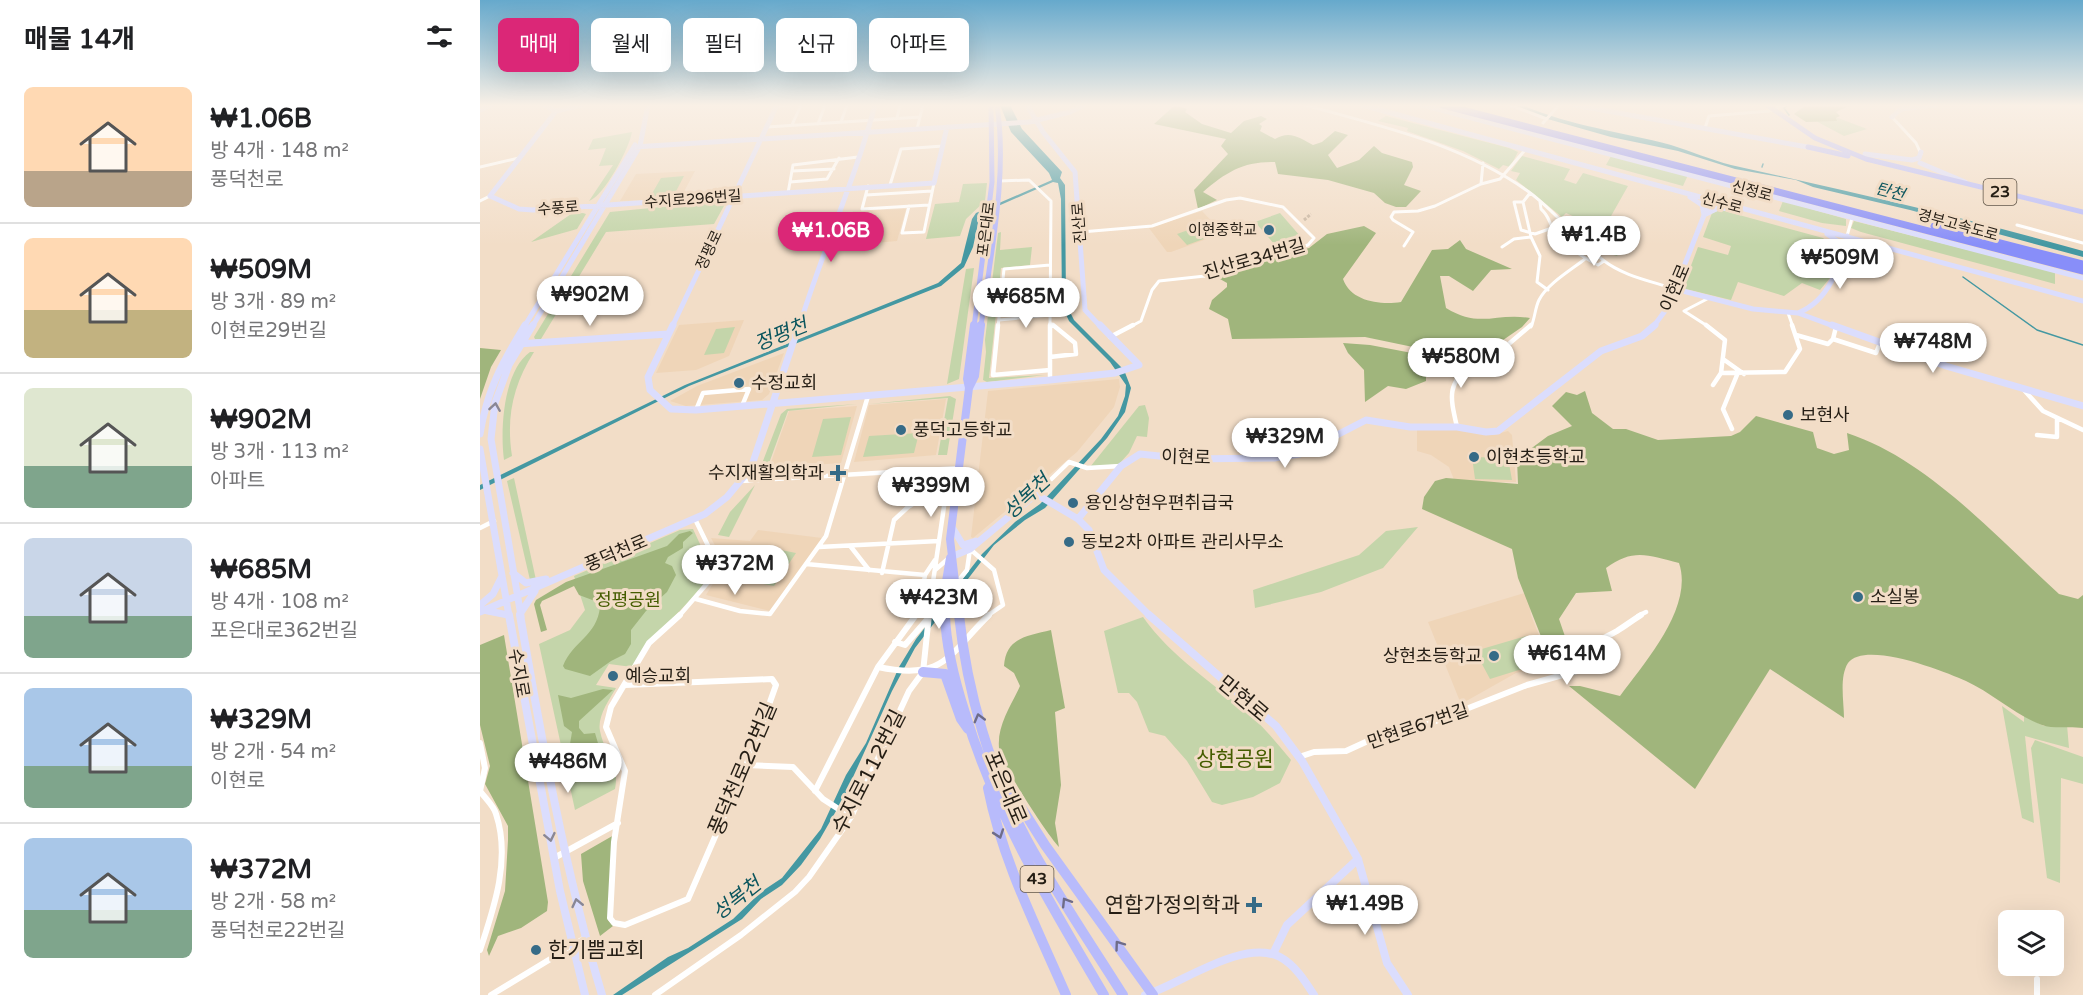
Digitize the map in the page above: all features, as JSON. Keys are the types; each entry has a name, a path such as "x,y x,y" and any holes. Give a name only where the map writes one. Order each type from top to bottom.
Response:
{"highway":[{"name":"경부고속도로","path":"1622,151 2083,271"},
{"name":"경부고속도로","path":"1645,151 2083,264"}],"main road":[{"name":"포은대로","path":"991,212 989,202 992,182 992,151"},
{"name":"포은대로","path":"1001,151 999,182 991,212 967,379 969,388 952,527 951,557 964,662 980,724 1027,840 1123,995"},
{"path":"1830,151 1892,164"},
{"name":"23","path":"1858,151 1892,164"},
{"name":"23","path":"1848,152 2083,212"},
{"path":"1848,152 1918,171"},
{"name":"포은대로","path":"951,557 944,577 946,628 954,671 972,735 1013,837 1104,995"},
{"path":"923,672 945,674 961,719 972,735"},
{"path":"998,773 1012,789 1045,845 1150,994"},
{"path":"987,777 994,819 1008,859 1066,995"}],"street":[{"path":"480,201 490,196 524,151"},
{"path":"522,343 634,151"},
{"path":"480,434 491,387 513,344 596,206 634,151"},
{"name":"정평로","path":"696,410 677,411 661,403 652,394 647,380 755,151"},
{"path":"847,188 860,151"},
{"path":"890,185 900,151"},
{"path":"909,206 902,233 924,232 942,151"},
{"name":"진산로","path":"1050,380 1115,373 1139,365 1085,310 1081,232 1074,170 1060,151"},
{"path":"1455,151 1483,163 1530,193 1604,261 1631,275 1709,298 1788,314 1798,313 1815,304 1837,275 1852,218"},
{"path":"1404,246 1413,232 1390,217 1394,212 1418,211 1435,206 1481,184 1505,176 1524,151"},
{"name":"신수로","path":"1530,151 2082,301"},
{"name":"신정로","path":"1602,151 2083,278"},
{"path":"1843,151 1848,152"},
{"path":"1865,154 1912,160 1919,158 1921,152"},
{"path":"1918,171 1921,152"},
{"path":"788,193 795,164 858,157"},
{"path":"480,167 519,158"},
{"path":"790,182 827,180 839,158"},
{"path":"1481,184 1483,163"},
{"path":"1920,163 1973,185"},
{"path":"792,171 834,169"},
{"path":"742,406 749,389 703,393 696,410 1050,380 1051,201 1037,185 1027,180 999,182"},
{"name":"수지로296번길","path":"604,205 934,183"},
{"path":"868,186 862,209 929,205"},
{"name":"풍덕천로","path":"481,610 506,602 695,519 713,509 741,481 751,468 798,333 815,274 847,188"},
{"path":"1677,191 1700,203 1704,215 1718,208 1748,210"},
{"path":"867,195 932,192"},
{"path":"1523,202 1530,193"},
{"name":"수풍로","path":"490,196 522,210 604,205"},
{"name":"진산로34번길","path":"1081,232 1152,226 1221,202 1240,198 1280,206 1314,240 1308,245 1205,276 1159,281 1152,290 1141,321 1110,337"},
{"name":"이현로","path":"1078,519 1121,466 1140,454 1188,459 1265,459 1300,454 1366,420 1410,427 1457,427 1486,432 1498,431 1601,351 1650,330 1663,316 1710,200"},
{"path":"1523,202 1514,202 1518,228 1531,236"},
{"path":"1523,202 1531,236 1540,256 1538,282 1548,290"},
{"path":"1540,202 1541,209 1550,217 1552,228 1585,259 1598,265 1604,261"},
{"path":"2017,225 2083,243"},
{"path":"1502,246 1514,239 1531,236 1552,228"},
{"path":"1817,228 1839,242 1842,260"},
{"path":"1842,260 1851,246 1878,245"},
{"path":"1457,427 1448,395 1449,387 1472,360 1490,360 1530,328 1538,312 1538,302 1548,290 1585,259"},
{"path":"1050,265 1004,269 993,375 1050,370"},
{"path":"1709,298 1684,311 1688,316 1707,324 1722,336 1726,343 1721,373 1713,385"},
{"path":"1798,313 1953,368 2083,406"},
{"path":"1721,373 1737,375 1785,372 1800,349 1788,314"},
{"path":"999,320 1050,315"},
{"path":"1050,323 1075,343 1076,354 1050,357"},
{"path":"1796,335 1828,344 1833,339 1836,327"},
{"path":"513,344 668,334"},
{"path":"1833,339 1876,353 1880,343"},
{"name":"수지로","path":"522,343 502,379 495,403 491,440 506,518 520,614 566,852 585,938 602,995"},
{"path":"1723,359 1744,374"},
{"path":"1732,429 1723,409 1737,375"},
{"path":"2022,388 2035,404 2057,419 2083,430"},
{"path":"696,599 740,611 770,614 826,536 846,476 868,396"},
{"path":"2037,435 2057,437 2057,419"},
{"path":"480,449 483,470"},
{"path":"934,572 951,557 972,551 991,532 1037,495 1065,464 1072,462 1087,468 1121,466"},
{"name":"수지로","path":"483,470 494,521 508,615 555,858 584,993"},
{"path":"741,481 959,474"},
{"path":"882,573 894,520 908,507 959,474"},
{"name":"수지로112번길","path":"655,995 741,935 795,891 809,877 848,816 909,691 923,672 929,607 946,493 959,474"},
{"name":"만현로","path":"1037,495 1078,519 1089,531 1104,570 1168,634 1276,726 1299,757 1358,859 1387,963 1407,995"},
{"path":"555,858 618,823 625,771 606,728 610,707 626,685 650,643 696,599 717,572 717,564 695,519"},
{"path":"480,528 494,521"},
{"path":"952,527 963,544 973,543 991,532"},
{"path":"819,547 939,541"},
{"path":"851,547 869,570"},
{"path":"878,667 913,673 923,672 958,649 986,616 1003,605 998,582 990,565 972,551"},
{"path":"895,642 906,645 910,641 962,577 972,551"},
{"path":"815,790 878,667 919,610 925,575 936,558"},
{"path":"806,564 882,573 925,575"},
{"path":"513,573 526,583 558,578"},
{"path":"503,574 493,594 481,610 508,615"},
{"path":"520,614 526,601 540,586"},
{"name":"만현로67번길","path":"1299,757 1314,752 1346,751 1381,735 1423,726 1527,685 1584,669 1590,665 1591,649 1601,637 1612,636 1631,618 1646,612"},
{"name":"풍덕천로22번길","path":"618,823 610,918 614,923 625,925 688,899 776,689 772,679 626,685"},
{"path":"480,743 485,768 480,791 495,813 501,838 496,903 480,950"},
{"path":"746,765 793,767 823,799 848,816"},
{"path":"1273,954 1287,925 1358,859"},
{"path":"491,995 585,938"},
{"path":"1150,994 1223,962 1248,954 1273,954 1299,972 1314,995"},
{"path":"2037,979 2037,995"}],"shaded area":[{"path":"695,171 680,199 620,201 636,174"},
{"path":"906,209 897,241 843,246 853,211"},
{"path":"1202,211 1223,233 1167,252 1149,228"},
{"path":"744,320 729,356 696,370 656,373 679,325"},
{"path":"784,353 769,394 762,400 686,406 670,401 697,386"},
{"path":"1119,379 1120,387 1114,407 1077,452 973,538 971,537 988,391"},
{"name":"풍덕고등학교","path":"946,399 936,455 854,462 869,405"},
{"path":"857,406 841,463 769,468 789,411"},
{"name":"이현초등학교","path":"1457,429 1494,435 1508,431 1512,435 1516,482 1455,482 1449,467 1431,455 1417,451 1417,430"},
{"path":"758,530 822,538 770,611 706,595 725,564 711,538 750,541"},
{"name":"상현초등학교","path":"1528,592 1531,615 1551,666 1516,673 1461,704 1428,622"}],"green space":[{"path":"605,151 625,151 602,190 589,201 613,165 599,166"},
{"path":"1226,151 1332,151 1328,155 1337,168 1359,160 1368,151 1380,151 1412,162 1413,167 1404,185 1421,191 1406,207 1396,207 1385,203 1374,193 1328,180 1278,174 1275,162 1264,162 1254,163 1228,173 1203,192 1217,200 1198,209 1194,190 1228,154"},
{"path":"1464,151 1518,152 1510,167 1503,165 1499,169"},
{"path":"1522,156 1570,169 1564,180 1576,184 1583,173 1628,186 1602,232 1617,237 1615,244 1627,248 1621,249 1617,256 1610,254 1614,245 1574,223 1577,218 1566,213 1562,217 1516,180 1520,173 1511,171"},
{"path":"1611,156 1688,175 1683,186 1606,165"},
{"path":"684,176 674,195 650,197 661,178"},
{"path":"987,183 985,201 966,219 960,236 926,239 935,204 959,202 963,184"},
{"path":"723,201 725,204 714,224 606,232 541,339 535,339 534,337 610,212"},
{"path":"1783,201 1846,219 1846,226 1822,223 1779,211"},
{"path":"1721,210 1823,238 1831,245 1832,255 1837,258 1834,273 1820,290 1802,283 1784,296 1738,282 1731,300 1686,289 1683,287 1698,247 1728,255 1731,246 1703,237 1712,213"},
{"path":"1280,213 1301,237 1275,245 1255,222"},
{"path":"571,214 586,214 577,229 531,242"},
{"path":"1854,221 2055,272 2055,284 1861,232 1851,228"},
{"path":"1210,222 1220,233 1187,245 1177,234"},
{"path":"1364,226 1376,233 1343,279 1347,287 1360,297 1376,302 1401,302 1432,250 1448,249 1460,240 1466,249 1512,269 1491,270 1473,291 1449,276 1440,276 1446,308 1469,318 1530,318 1522,327 1490,349 1473,354 1437,352 1365,337 1232,339 1228,319 1209,309 1212,300 1227,287 1227,283 1213,275 1309,248 1327,234"},
{"path":"1001,232 1000,250 1032,247 1030,265 1001,268 989,378 1045,375 987,382 983,380 985,340 998,233"},
{"path":"974,268 959,379 947,384 966,269"},
{"path":"735,327 724,353 704,355 716,329"},
{"path":"1343,343 1370,345 1433,357 1426,369 1426,381 1406,389 1388,386 1365,402 1364,370 1348,353"},
{"path":"480,348 501,350 491,367 480,399"},
{"path":"530,352 534,352 521,377 513,402 510,428 512,456 504,460 505,402 514,373"},
{"path":"1585,391 1592,413 1613,429 1626,429 1658,440 1731,436 1740,432 1756,416 1813,432 1817,448 1834,454 1849,450 1847,433 1877,445 1906,462 1960,502 2059,594 2078,599 2083,595 2083,728 2042,725 2022,716 1966,681 1923,665 1887,656 1857,657 1848,663 1843,682 1844,718 1770,669 1695,789 1569,686 1580,686 1620,696 1654,651 1674,615 1680,598 1682,580 1679,563 1641,555 1624,558 1606,568 1612,591 1576,593 1559,619 1570,651 1570,662 1555,672 1518,578 1512,549 1422,509 1424,497 1435,481 1446,478 1518,484 1517,459 1548,436 1572,426 1552,406 1566,392 1577,395"},
{"path":"950,396 956,399 947,455 938,455 948,398 869,404"},
{"path":"857,404 788,411 764,477 758,474 781,414 787,409"},
{"path":"1145,405 1149,418 1147,437 1137,436 1129,453 1119,464 1090,467 1139,406"},
{"path":"851,417 841,455 812,457 823,419"},
{"path":"919,433 914,453 863,457 869,436"},
{"path":"1472,457 1508,458 1512,480 1475,479"},
{"path":"514,478 536,580 530,580 507,481"},
{"path":"755,485 729,537 718,535 730,512"},
{"path":"1418,527 1383,568 1321,592 1255,608 1253,590 1359,555 1386,531"},
{"name":"정평공원","path":"693,529 712,570 694,596 651,641 632,667 609,664 596,685 616,688 600,720 602,740 614,765 615,789 575,810 539,644 570,630 585,610 574,576 680,530"},
{"path":"690,531 693,533 683,542 683,548 668,557 665,563 672,566 676,575 667,592 646,611 631,630 631,644 625,654 590,676 565,669 563,666 567,657 590,632 598,617 600,607 595,601 579,595 574,586 542,601 540,605 547,630 541,632 534,604 536,600 566,582 667,546 679,534"},
{"path":"776,549 796,553 774,586 753,582"},
{"name":"상현공원","path":"1143,617 1154,632 1180,658 1256,721 1291,760 1280,783 1253,797 1222,805 1212,802 1187,761 1165,736 1149,732 1137,702 1129,693 1118,693 1104,631"},
{"path":"1051,630 1065,708 1055,712 1061,785 1055,823 1059,847 1015,782 999,748 1002,724 1020,686 1014,673 1004,666 1009,649 1020,639"},
{"path":"504,635 548,902 547,911 521,928 498,936 489,956 487,950 505,891 508,826 485,784 490,766 480,725 480,645"},
{"path":"1526,636 1541,663 1490,679 1475,651"},
{"path":"603,689 613,690 579,721 579,728 584,734 595,733 600,750 596,759 578,765 570,754 572,732 564,726 558,695 571,698"},
{"path":"2002,706 2024,722 2024,716 2044,726 2067,725 2069,748 2025,736 2034,823 2022,818"},
{"path":"2035,740 2083,757 2083,784 2061,778 2060,883 2047,878 2031,748"},
{"path":"614,835 608,920 613,926 600,936 583,881 581,854"}],"water":[{"path":"1029,151 1043,151 1062,172 1060,178 1065,185 1066,304 1074,320 1124,370 1131,388 1125,412 1107,438 1045,508 1025,520 994,545 915,648 892,691 844,797 820,839 801,865 782,885 761,899 742,919 622,995 613,995 668,957 688,948 733,919 761,892 782,878 821,829 846,775 866,743 899,667 916,639 982,554 1015,522 1040,504 1101,439 1118,416 1126,385 1110,362 1069,321 1062,306 1061,199 1058,183 1053,182 980,214 973,247 964,267 941,286 689,386 480,490 480,485 685,385 938,283 961,263 972,219 976,213 1052,180 1049,173"},
{"name":"탄천","path":"1679,151 1689,151 1731,165 1907,205 1995,227 2083,251 2083,257 1910,210 1813,187 1796,180 1735,169"}],"waterway":[{"path":"1963,277 2037,330 2083,345"}],"tunnel":[{"path":"1304,220 1311,214"}],"place":[{"name":"이현중학교","path":"1269,230"},
{"name":"수정교회","path":"739,383"},
{"name":"보현사","path":"1788,415"},
{"name":"풍덕고등학교","path":"901,430"},
{"name":"이현초등학교","path":"1474,457"},
{"name":"수지재활의학과","path":"838,473"},
{"name":"용인상현우편취급국","path":"1073,503"},
{"name":"동보2차 아파트 관리사무소","path":"1069,542"},
{"name":"소실봉","path":"1858,597"},
{"name":"상현초등학교","path":"1494,656"},
{"name":"예승교회","path":"613,676"},
{"name":"연합가정의학과","path":"1254,905"},
{"name":"한기쁨교회","path":"536,950"}],"water label":[{"name":"정평천","path":"781,335"},
{"name":"성복천","path":"1027,497"},
{"name":"성복천","path":"737,899"}]}
